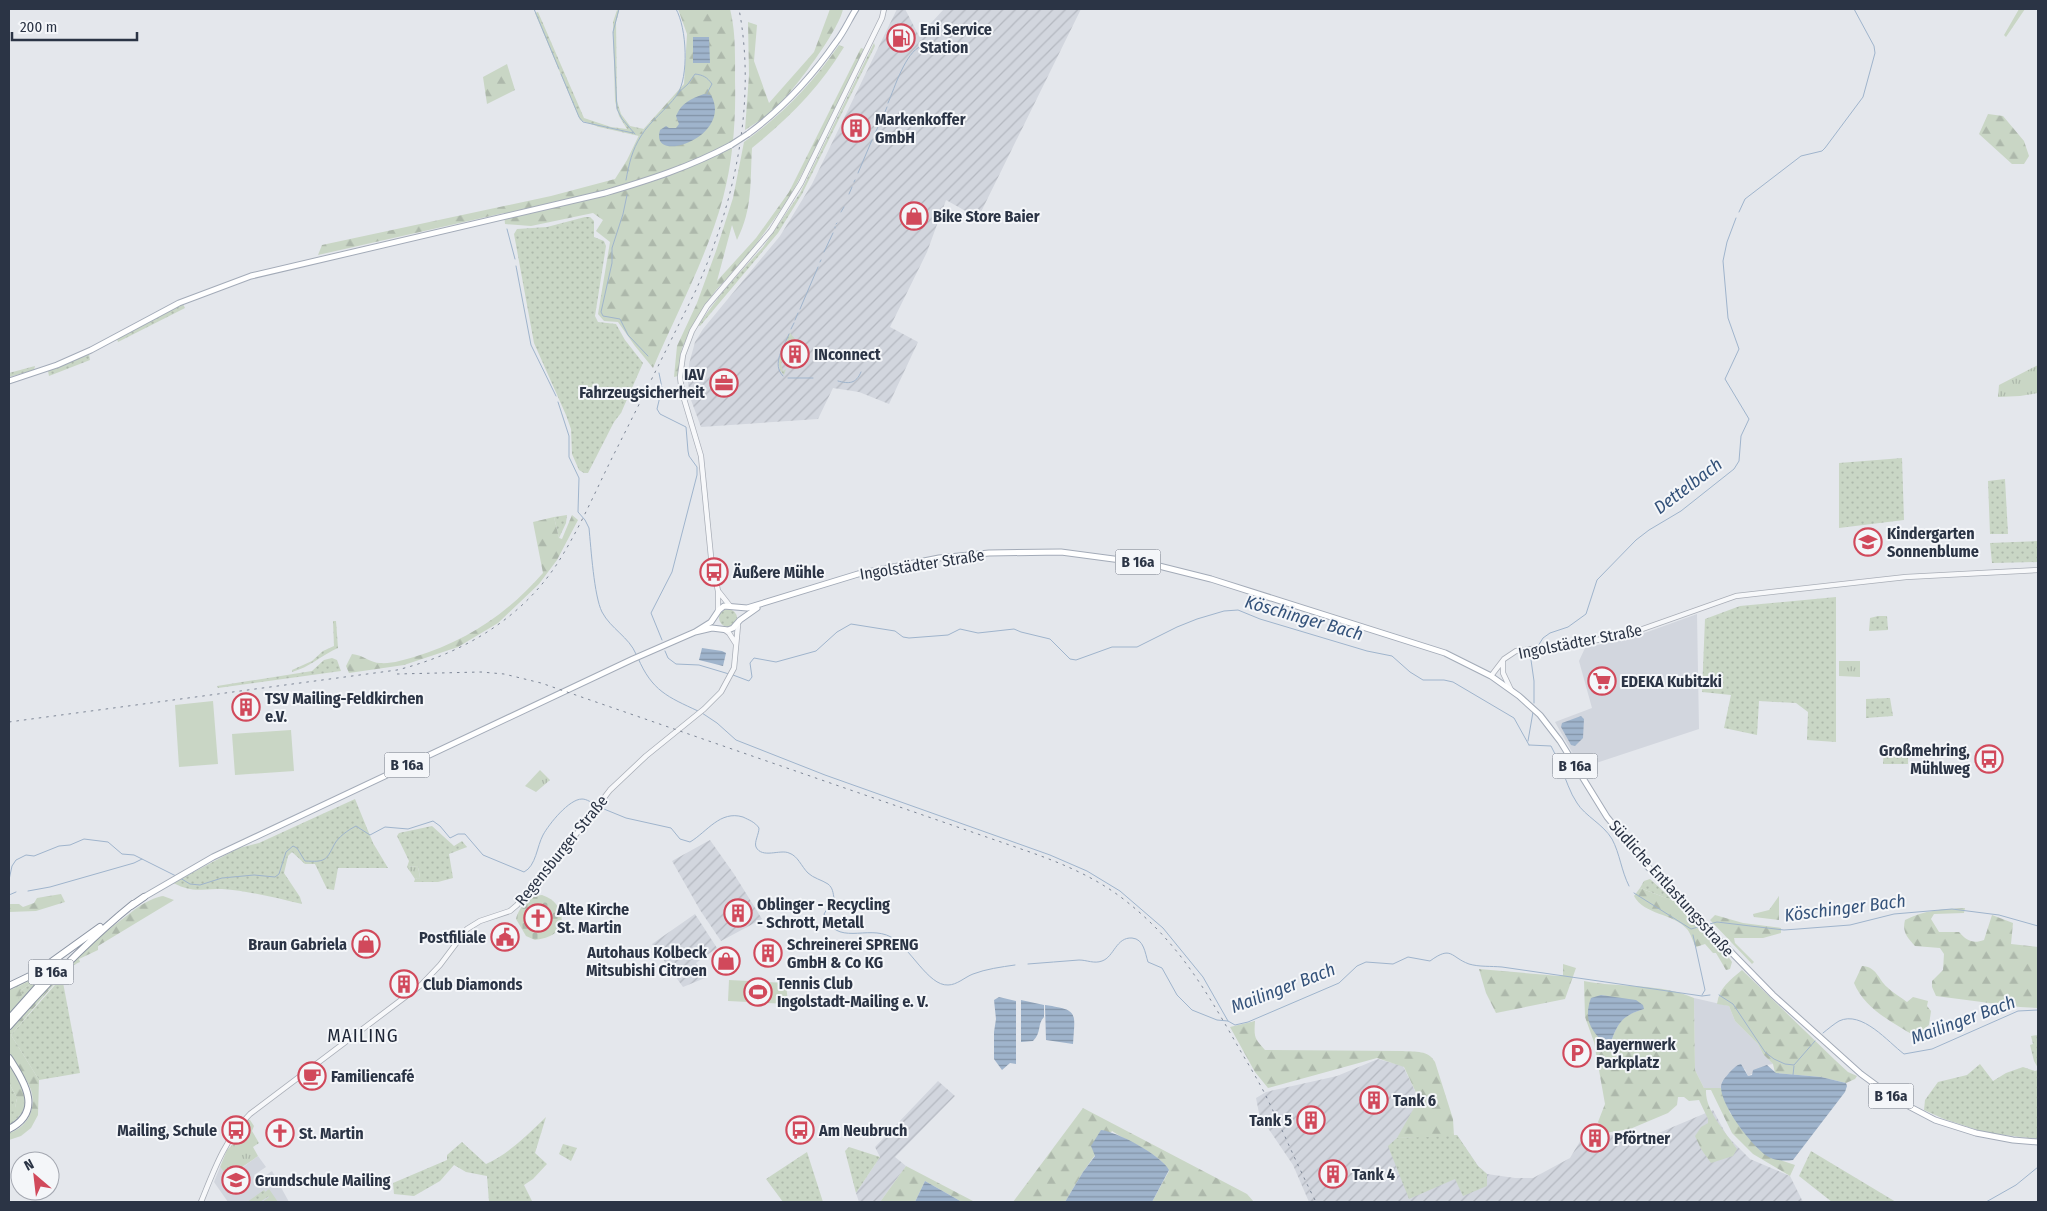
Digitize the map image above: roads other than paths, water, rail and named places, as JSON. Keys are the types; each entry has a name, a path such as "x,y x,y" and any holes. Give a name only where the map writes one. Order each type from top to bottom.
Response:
{"highway":[{"name":"B 16a","path":"9,1019 51,972 98,929 144,897"},
{"name":"B 16a","path":"9,1026 54,974 133,904"},
{"path":"9,986 36,973 98,929"},
{"path":"9,1058 22,1078 29,1099 29,1106 24,1116 9,1129"}],"main road":[{"path":"9,381 57,366 92,350 179,303 235,281 305,262 606,193 688,166 748,134 777,111 816,71 838,40 855,9"},
{"name":"Ingolstädter Straße","path":"762,605 849,577 908,563 947,557 1020,552 1085,554 1152,564 1211,579 1424,645 1465,662 1491,676"},
{"name":"B 16a","path":"733,607 747,608 762,605"},
{"name":"B 16a","path":"739,622 762,605"},
{"path":"722,607 733,607 739,613 739,622 731,630 723,629 717,623 717,614 722,607"},
{"name":"B 16a","path":"144,897 183,872 212,857 633,659 695,632 711,622 717,614"},
{"name":"B 16a","path":"695,632 723,629"},
{"name":"Südliche Entlastungsstraße","path":"1491,676 1528,704 1550,728 1598,804 1626,841 1773,995 1861,1074 1896,1099 1935,1120 1976,1133 2012,1140 2038,1142"}],"street":[{"path":"717,614 718,591 711,557 701,456 682,392 680,377 683,355 692,331 707,306 771,231 801,183 882,18 884,9"},
{"name":"Ingolstädter Straße","path":"1491,676 1503,661 1516,651 1584,643 1634,632 1724,600 1750,594 1906,577 2038,570"},
{"path":"718,591 733,607"},
{"name":"Regensburger Straße","path":"201,1202 225,1146 250,1114 421,985 440,965 462,934 471,926 506,912 517,905 564,850 602,799 646,756 704,709 728,682 734,668 739,622"},
{"path":"723,629 729,633 737,646"},
{"path":"1503,661 1503,673 1511,690"}],"water":[{"path":"693,37 709,37 710,63 693,63"},
{"path":"704,94 711,95 715,110 711,123 702,134 690,142 677,146 667,146 660,141 660,130 666,126 676,128 679,124 676,116 681,107 691,99"},
{"path":"702,648 726,653 723,666 699,660"},
{"path":"1581,716 1584,719 1583,738 1575,746 1571,745 1561,727 1562,723"},
{"path":"1601,995 1636,1000 1643,1005 1644,1009 1627,1016 1617,1027 1612,1039 1605,1043 1595,1033 1588,1017 1591,998"},
{"path":"999,997 1016,1001 1016,1064 1010,1063 1002,1070 994,1059 996,1019 994,1000"},
{"path":"1021,1000 1044,1005 1044,1017 1038,1034 1033,1041 1021,1042"},
{"path":"1045,1005 1064,1009 1072,1014 1074,1019 1073,1044 1046,1040"},
{"path":"1741,1064 1748,1076 1752,1075 1753,1070 1767,1065 1776,1073 1821,1077 1846,1083 1845,1092 1793,1160 1773,1159 1767,1156 1753,1144 1731,1114 1722,1094 1721,1086 1729,1073"},
{"path":"1101,1130 1118,1135 1138,1145 1157,1158 1169,1170 1152,1202 1065,1202 1095,1156 1091,1146"},
{"path":"925,1181 962,1202 915,1202"}],"waterway":[{"path":"534,9 559,69"},
{"path":"619,9 613,32 617,109 622,119 635,134"},
{"name":"Köschinger Bach","path":"626,180 631,157 638,141 649,125 677,95 681,87 685,52 680,17 676,9"},
{"name":"Dettelbach","path":"1739,212 1745,199 1801,156 1822,151 1863,97 1875,53 1874,46 1854,9"},
{"path":"888,103 905,63 915,50 921,46"},
{"path":"561,74 579,117 583,122 633,133"},
{"name":"Köschinger Bach","path":"678,93 695,74 705,77 712,84 706,95"},
{"path":"882,119 887,107"},
{"path":"875,133 880,123"},
{"path":"858,173 872,140"},
{"path":"849,194 852,187"},
{"name":"Köschinger Bach","path":"627,195 612,248 612,263 601,312 603,316 620,319 628,335 648,356"},
{"path":"841,212 844,207"},
{"name":"Dettelbach","path":"1538,646 1543,638 1550,633 1568,627 1586,614 1597,580 1636,540 1681,511 1734,469 1739,461 1741,436 1749,419 1725,379 1739,349 1728,318 1723,261 1727,242 1736,218"},
{"path":"507,229 515,259"},
{"path":"824,252 833,233"},
{"path":"516,266 531,345 556,396"},
{"path":"800,309 818,267"},
{"path":"795,320 798,313"},
{"path":"791,329 794,323"},
{"path":"783,376 778,366 778,361 789,334"},
{"path":"838,381 852,382 857,379 861,372"},
{"name":"Köschinger Bach","path":"659,373 662,388 657,409 660,414 686,427 689,456 697,467 697,475 672,572 651,613 662,640"},
{"path":"788,378 813,378"},
{"path":"558,402 569,436 569,457 579,478 578,512 589,528 593,572 599,605 606,618 629,643 636,654"},
{"name":"Köschinger Bach","path":"733,675 749,681 752,677 750,663 754,658 776,662 816,651 837,632 851,624 895,631 903,637 909,638 948,635 960,629 978,633 1014,629 1050,639 1070,659 1076,660 1112,647 1137,647 1197,619 1224,611 1238,610 1260,619 1367,651 1392,656 1410,672 1423,680 1453,682 1514,718 1529,745"},
{"name":"Dettelbach","path":"1534,703 1534,681 1531,660 1536,650"},
{"name":"Köschinger Bach","path":"665,651 668,658 676,664 699,665 729,674"},
{"path":"638,658 655,686 670,697 698,711"},
{"name":"Dettelbach","path":"1528,741 1533,712"},
{"path":"702,713 736,740 825,775 1050,855 1087,871 1120,891 1163,928 1203,977 1228,1021"},
{"name":"Köschinger Bach","path":"1529,745 1551,746 1560,764"},
{"name":"Köschinger Bach","path":"1561,768 1580,808 1604,829 1612,839 1629,886"},
{"name":"Mailinger Bach","path":"180,878 190,884 200,885 222,878 254,875 275,877 279,874 286,852 293,846 297,848 305,861 321,861 327,857 336,842 356,826 370,835 385,827 408,829 433,821 450,838 458,834 465,834 483,855 524,872 534,861 546,830 566,807 582,799 596,805"},
{"name":"Mailinger Bach","path":"599,807 626,818 671,828 680,839 690,842 721,819 735,816 750,820 759,828 756,840 756,847 759,851 792,854 810,875 830,886 834,898 824,914 829,924 836,930 844,933 872,933 891,937 905,949 926,973 941,984 951,985 978,972 1015,965"},
{"path":"9,880 12,866 16,860 26,855 34,856 84,839 108,842 122,854 134,855 142,859"},
{"name":"Mailinger Bach","path":"28,891 50,887 142,859 176,876"},
{"name":"Mailinger Bach","path":"9,895 16,892"},
{"name":"Köschinger Bach","path":"1634,893 1691,929 1702,926"},
{"name":"Köschinger Bach","path":"1706,925 1717,922 1784,930 1850,925 1894,914 1952,909 1999,915 2038,926"},
{"name":"Köschinger Bach","path":"1693,935 1705,990 1702,995"},
{"name":"Mailinger Bach","path":"1028,964 1079,960 1099,962 1110,956 1122,941 1132,938 1136,939 1142,944 1148,962 1162,968 1177,995 1192,1010 1235,1025 1248,1022 1339,983 1357,966 1366,962 1393,964 1408,957 1430,961 1437,956 1447,953 1477,966 1502,967 1702,996 1710,995"},
{"name":"Mailinger Bach","path":"1719,995 1733,1004 1765,1052 1774,1059 1785,1064 1794,1065 1815,1041"},
{"name":"Mailinger Bach","path":"1823,1033 1839,1021 1857,1020 1874,1029 1904,1054 1932,1049 2018,1011 2038,1010"},
{"path":"1793,1075 1794,1066"},
{"path":"1986,1202 2016,1185 2038,1167"}],"railway":[{"path":"9,722 397,670 444,655 466,644 507,618 525,602 557,564 572,538 696,290 709,257 721,223 739,153 745,81 744,45 739,9"},
{"path":"397,674 481,672 504,674 541,683 1037,855 1075,870 1099,883 1122,898 1156,928 1197,979 1262,1088 1316,1202"}],"place":[{"name":"Eni Service Station","path":"901,38"},
{"name":"Markenkoffer GmbH","path":"856,128"},
{"name":"Bike Store Baier","path":"914,216"},
{"name":"INconnect","path":"795,354"},
{"name":"IAV Fahrzeugsicherheit","path":"724,383"},
{"name":"Kindergarten Sonnenblume","path":"1868,542"},
{"name":"Äußere Mühle","path":"714,572"},
{"name":"EDEKA Kubitzki","path":"1602,681"},
{"name":"TSV Mailing-Feldkirchen e.V.","path":"246,707"},
{"name":"Großmehring, Mühlweg","path":"1989,759"},
{"name":"Oblinger - Recycling - Schrott, Metall","path":"738,913"},
{"name":"Alte Kirche St. Martin","path":"538,918"},
{"name":"Postfiliale","path":"505,937"},
{"name":"Braun Gabriela","path":"366,944"},
{"name":"Schreinerei SPRENG GmbH & Co KG","path":"768,953"},
{"name":"Autohaus Kolbeck Mitsubishi Citroen","path":"726,961"},
{"name":"Club Diamonds","path":"404,984"},
{"name":"Tennis Club Ingolstadt-Mailing e. V.","path":"758,992"},
{"name":"Bayernwerk Parkplatz","path":"1577,1053"},
{"name":"Familiencafé","path":"312,1076"},
{"name":"Tank 6","path":"1374,1100"},
{"name":"Tank 5","path":"1311,1120"},
{"name":"Mailing, Schule","path":"236,1130"},
{"name":"Am Neubruch","path":"800,1130"},
{"name":"St. Martin","path":"280,1133"},
{"name":"Pförtner","path":"1595,1138"},
{"name":"Tank 4","path":"1333,1174"},
{"name":"Grundschule Mailing","path":"236,1180"}],"district":[{"name":"MAILING","path":"363,1035"}]}
